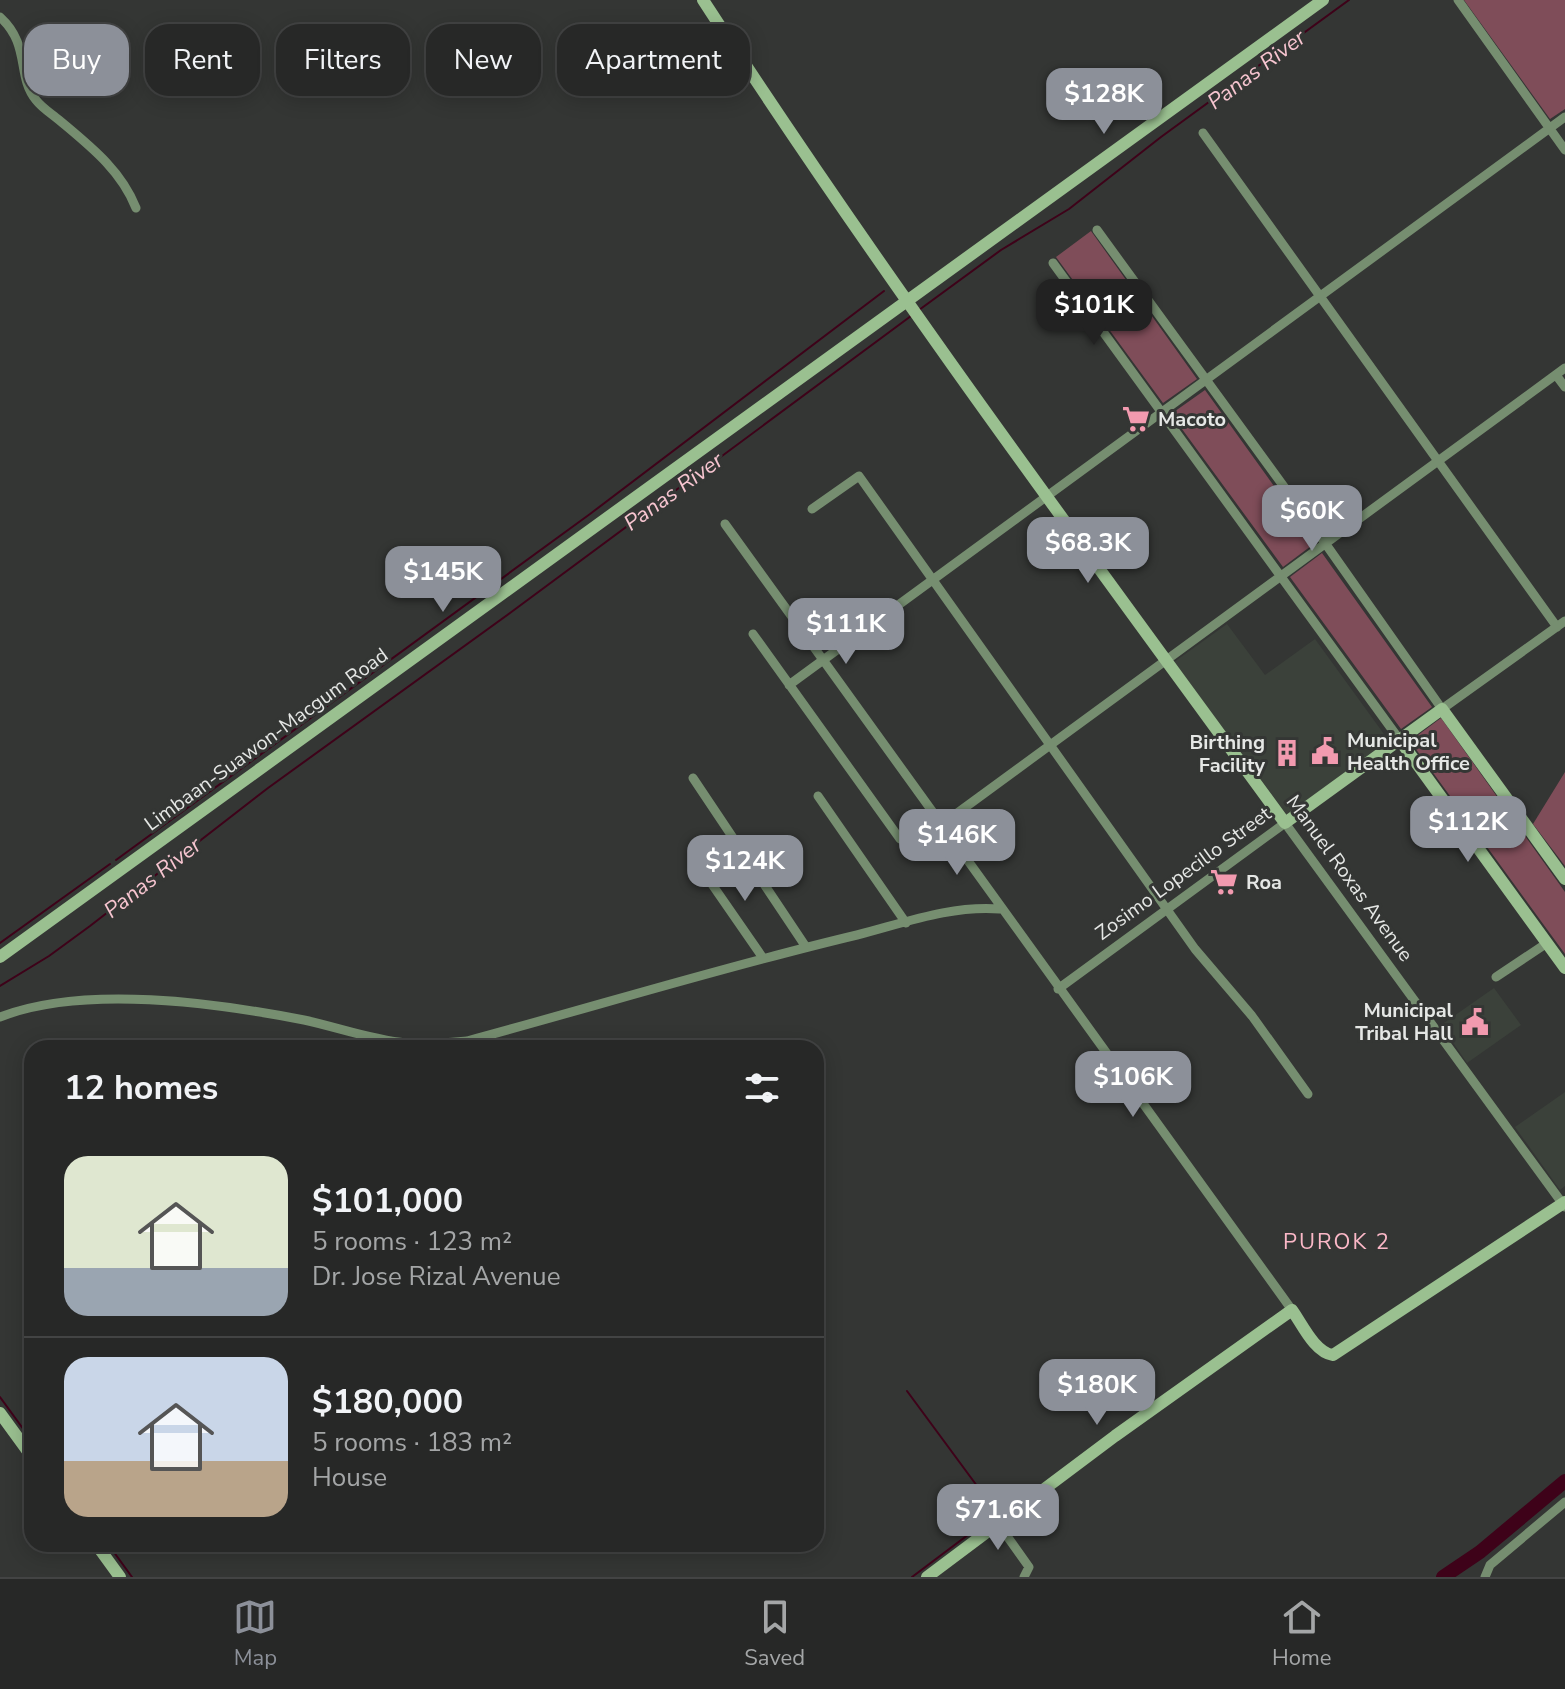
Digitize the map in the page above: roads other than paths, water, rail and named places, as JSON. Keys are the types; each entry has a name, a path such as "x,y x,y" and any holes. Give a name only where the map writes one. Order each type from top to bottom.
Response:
{"street":[{"name":"Manuel Roxas Avenue","path":"703,0 820,178 1046,497 1564,1204"},
{"name":"Limbaan-Suawon-Macgum Road","path":"0,957 908,304 1323,0"},
{"path":"1458,0 1565,150"},
{"path":"0,17 13,30 20,44 34,99 93,148 121,177 136,208"},
{"path":"789,685 1565,117"},
{"path":"1203,133 1438,460 1561,624"},
{"path":"1097,230 1565,879"},
{"path":"1053,263 1565,968"},
{"path":"753,634 900,839 909,842 1051,745 1565,368"},
{"path":"1556,375 1565,387"},
{"path":"812,509 859,476 1195,949 1277,1049 1308,1094"},
{"path":"725,524 1320,1349 1333,1355 1564,1204"},
{"name":"Zosimo Lopecillo Street","path":"1058,989 1561,624"},
{"path":"693,778 806,947"},
{"path":"818,796 906,923"},
{"path":"700,867 763,958"},
{"path":"471,1040 763,958 958,909 1000,909"},
{"path":"1496,977 1547,943"},
{"path":"0,1017 62,1003 158,1000 239,1008 392,1040"},
{"path":"927,1577 1115,1436 1292,1310"},
{"path":"0,1413 24,1446"},
{"path":"1485,1577 1490,1565 1565,1502"},
{"path":"999,1525 1029,1567 1024,1577"},
{"path":"102,1552 120,1577"}],"waterway":[{"name":"Panas River","path":"919,310 1001,250 1069,209 1161,137 1349,0"},
{"path":"116,860 590,514 884,291"},
{"name":"Panas River","path":"0,986 90,926 268,788 911,316"},
{"path":"0,943 110,864"},
{"path":"907,1391 997,1513 912,1577"},
{"path":"0,1397 24,1430"},
{"path":"1443,1577 1480,1552 1565,1481"},
{"path":"114,1552 132,1577"}],"place":[{"name":"Macoto","path":"1136,419"},
{"name":"Municipal Health Office","path":"1325,751"},
{"name":"Birthing Facility","path":"1287,753"},
{"name":"Roa","path":"1224,882"},
{"name":"Municipal Tribal Hall","path":"1475,1022"}],"district":[{"name":"PUROK 2","path":"1337,1241"}]}
